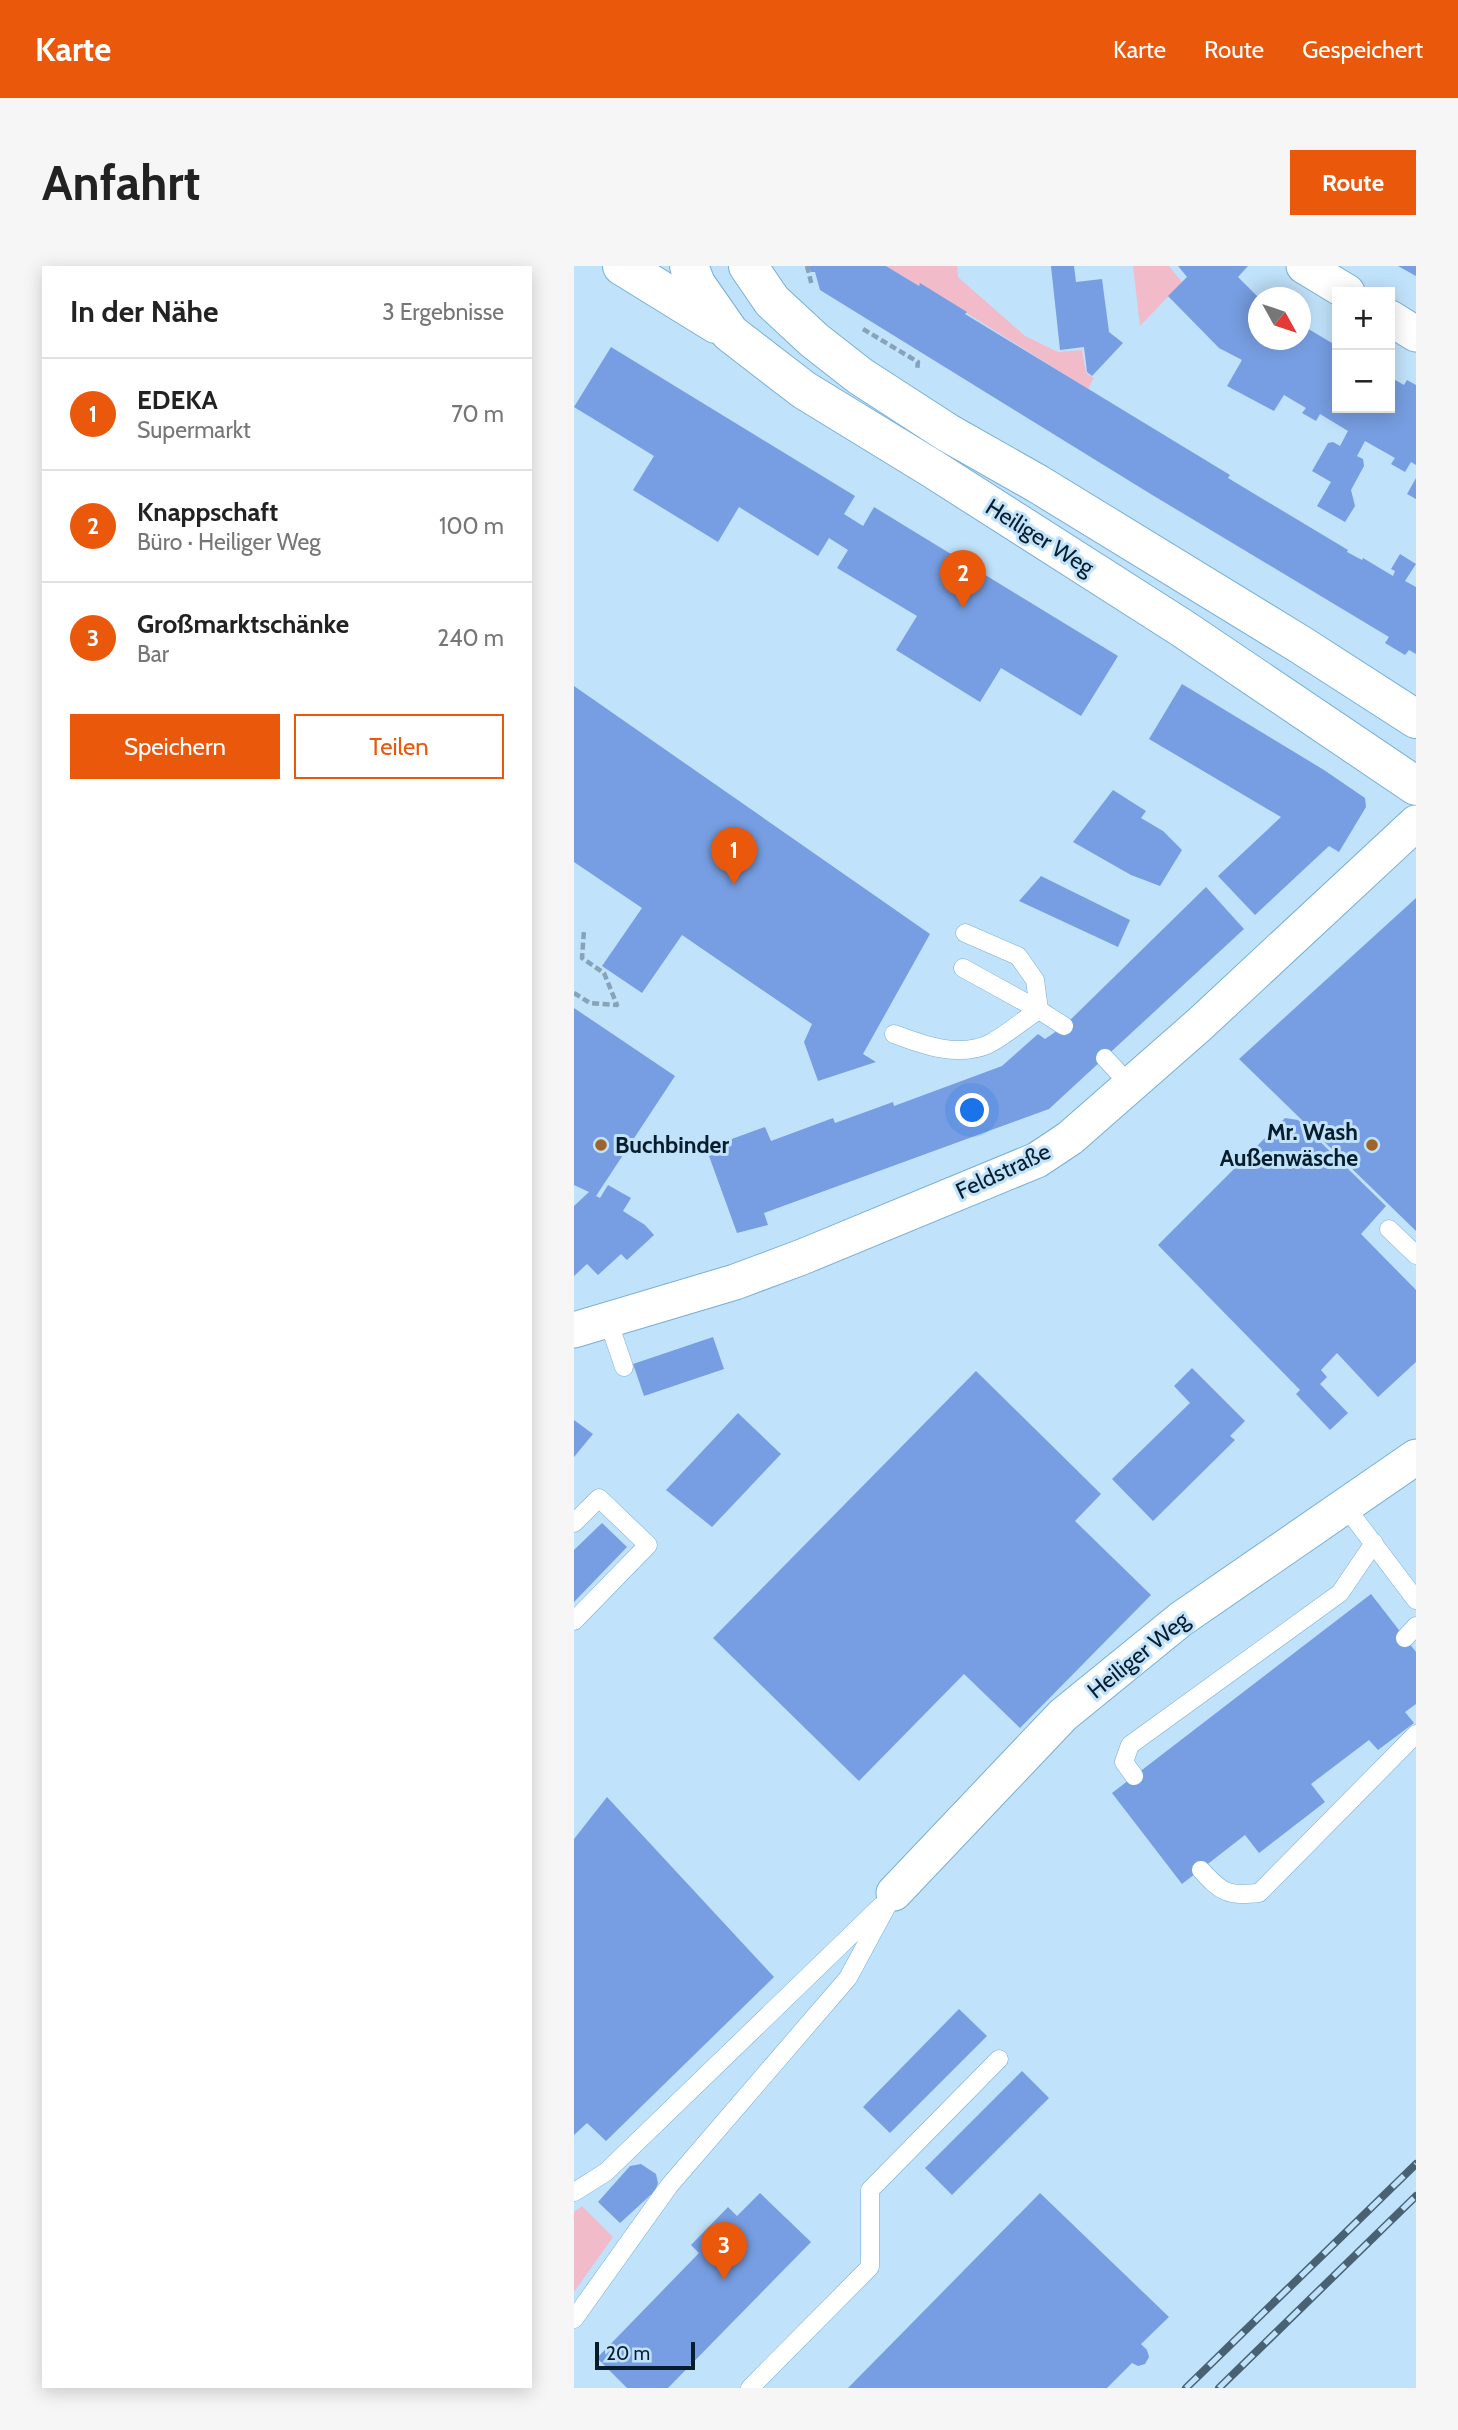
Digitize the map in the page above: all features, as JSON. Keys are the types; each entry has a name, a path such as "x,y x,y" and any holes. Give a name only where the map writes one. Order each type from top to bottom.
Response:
{"main road":[{"path":"622,266 730,333"},
{"name":"Heiliger Weg","path":"689,266 696,284 730,333 804,390 1182,628 1416,786"},
{"name":"Heiliger Weg","path":"748,266 772,301 814,340 860,376 947,433 1038,484 1290,638 1416,719"}],"street":[{"path":"1304,266 1339,287"},
{"path":"1395,321 1416,334"},
{"name":"Feldstraße","path":"574,1330 735,1282 802,1258 1037,1160 1070,1138 1200,1024 1416,823"},
{"name":"Heiliger Weg","path":"894,1894 1063,1714 1181,1619 1416,1457"}],"lane":[{"path":"965,933 1018,956 1035,980 1039,1010"},
{"path":"963,968 1063,1026"},
{"path":"894,1034 930,1048 959,1050 989,1044 1039,1010"},
{"path":"1105,1058 1130,1085"},
{"path":"1389,1229 1416,1255"},
{"path":"608,1320 624,1367"},
{"path":"574,1522 600,1499 648,1545 574,1621"},
{"path":"1346,1506 1416,1600"},
{"path":"1134,1776 1124,1762 1130,1745 1340,1593 1374,1543"},
{"path":"1201,1870 1217,1889 1237,1895 1259,1893 1416,1734"},
{"path":"574,2192 606,2172 894,1894"},
{"path":"574,2319 669,2186 848,1978 894,1894"},
{"path":"750,2388 870,2267 870,2190 999,2059"}],"path":[{"path":"807,266 814,294"},
{"path":"859,326 918,362"},
{"path":"574,993 590,1003 617,1005 604,973 582,958 584,930"}],"shaded area":[{"path":"886,266 957,266 958,277 1025,336 1058,352 1082,350 1086,373 1094,378 1088,389 920,284 919,286"},
{"path":"1133,266 1169,266 1182,282 1140,326"},
{"path":"582,2206 613,2237 574,2292 574,2212"}],"building":[{"path":"809,266 886,266 919,286 920,283 967,312 965,314 1230,475 1228,478 1348,550 1347,552 1393,576 1395,571 1391,569 1400,554 1416,564 1405,581 1416,587 1416,654 1409,650 1405,655 1385,643 1389,637 820,290 815,272 811,272"},
{"path":"1051,266 1074,266 1076,282 1102,279 1109,332 1123,343 1092,376 1087,372 1084,347 1060,350"},
{"path":"1178,266 1248,266 1238,277 1248,287 1248,350 1311,350 1311,331 1332,343 1332,413 1395,413 1395,380 1404,385 1407,380 1416,385 1416,465 1411,462 1405,472 1391,464 1395,458 1365,441 1357,456 1363,459 1364,466 1351,490 1355,506 1345,522 1317,506 1331,482 1312,471 1328,443 1333,442 1340,446 1348,431 1320,414 1316,421 1302,413 1306,408 1284,395 1274,411 1227,386 1242,360 1219,348 1168,296 1187,277"},
{"path":"1398,266 1416,266 1416,276"},
{"path":"611,347 855,496 844,514 863,526 874,507 1118,656 1081,716 1001,668 980,702 896,650 917,616 837,568 848,550 829,538 818,556 739,507 718,542 633,490 654,456 574,407"},
{"path":"1416,478 1416,499 1407,494"},
{"path":"1182,684 1365,798 1366,807 1339,852 1329,846 1255,915 1218,876 1281,817 1149,739"},
{"path":"574,686 930,934 863,1054 876,1062 818,1081 804,1042 812,1024 682,935 642,993 602,966 642,908 574,862"},
{"path":"1113,790 1146,811 1141,818 1163,831 1182,850 1160,886 1131,875 1073,842"},
{"path":"1041,876 1130,920 1118,947 1019,901"},
{"path":"1206,887 1244,929 1049,1109 764,1213 768,1225 737,1233 709,1156 723,1151 729,1140 765,1127 771,1141 833,1118 835,1123 893,1102 894,1106 1002,1066 1038,1034 1045,1039 1064,1026"},
{"name":"Mr. Wash Außenwäsche","path":"1416,898 1416,1231 1239,1059"},
{"path":"574,1008 675,1076 596,1196 600,1198 608,1185 631,1198 623,1211 645,1225 654,1235 627,1260 621,1254 598,1275 587,1264 574,1276 574,1206 589,1192 574,1185"},
{"path":"1285,1118 1298,1120 1386,1206 1361,1234 1416,1290 1416,1362 1378,1397 1337,1353 1321,1370 1327,1377 1320,1384 1348,1413 1330,1430 1296,1394 1300,1390 1158,1245"},
{"path":"713,1337 724,1369 644,1396 633,1364"},
{"path":"1192,1368 1245,1421 1230,1436 1235,1440 1153,1521 1112,1479 1190,1403 1174,1386"},
{"path":"976,1371 1101,1494 1075,1521 1151,1595 1020,1728 964,1674 859,1781 713,1638"},
{"path":"738,1413 781,1454 712,1527 666,1490"},
{"path":"574,1420 593,1434 574,1457"},
{"path":"602,1523 627,1547 574,1602 574,1550"},
{"path":"1371,1594 1416,1652 1416,1704 1405,1712 1414,1723 1378,1750 1369,1740 1311,1784 1325,1802 1259,1853 1245,1835 1182,1884 1112,1793"},
{"path":"607,1797 774,1977 606,2141 587,2123 574,2135 574,1839"},
{"path":"959,2009 987,2036 890,2133 863,2107"},
{"path":"1022,2071 1049,2098 952,2195 925,2168"},
{"path":"641,2164 656,2174 658,2183 655,2191 620,2223 598,2202 630,2166"},
{"path":"760,2193 811,2242 668,2388 627,2388 597,2358 699,2253 691,2245 728,2207 737,2216"},
{"path":"1040,2193 1169,2317 1141,2344 1149,2357 1145,2364 1138,2366 1132,2363 1107,2388 848,2388"}],"railway":[{"path":"1186,2388 1416,2164"},
{"path":"1219,2388 1416,2196"}],"place":[{"name":"Knappschaft","path":"963,608"},
{"name":"EDEKA","path":"734,885"},
{"name":"Buchbinder","path":"601,1145"},
{"name":"Mr. Wash Außenwäsche","path":"1372,1145"},
{"name":"Großmarktschänke","path":"724,2280"}]}
